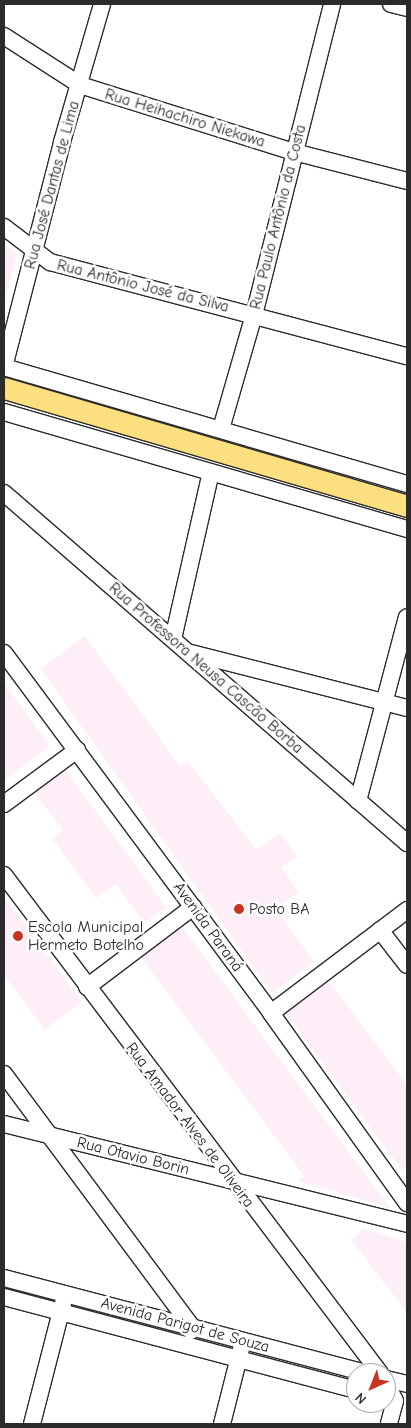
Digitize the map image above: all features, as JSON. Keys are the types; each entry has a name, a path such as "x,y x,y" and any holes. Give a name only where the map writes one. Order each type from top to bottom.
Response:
{"main road":[{"path":"5,389 407,506"}],"street":[{"name":"Rua José Dantas de Lima","path":"4,367 34,247 102,4"},
{"name":"Rua Paulo Antônio da Costa","path":"221,429 254,314 332,4"},
{"path":"391,4 407,8"},
{"name":"Rua Heihachiro Niekawa","path":"4,36 80,85 294,152 407,181"},
{"name":"Rua Antônio José da Silva","path":"4,227 34,247 50,262 254,314 407,356"},
{"path":"4,367 407,484"},
{"path":"4,412 407,529"},
{"path":"173,639 211,472"},
{"name":"Rua Professora Neusa Cascão Borba","path":"4,493 407,843"},
{"path":"358,801 407,617"},
{"name":"Avenida Paraná","path":"4,653 271,1013 402,1184 407,1203"},
{"path":"188,653 407,708"},
{"path":"4,804 77,750"},
{"name":"Rua Amador Alves de Oliveira","path":"4,875 231,1180 372,1363"},
{"path":"87,987 193,906"},
{"path":"271,1013 407,910"},
{"path":"380,930 407,965"},
{"path":"4,1074 48,1136 192,1327 188,1345"},
{"name":"Rua Otavio Borin","path":"4,1124 407,1224"},
{"name":"Avenida Parigot de Souza","path":"4,1278 346,1368"},
{"path":"32,1424 65,1294"},
{"name":"Avenida Parigot de Souza","path":"4,1298 346,1387"},
{"path":"222,1424 243,1340"}],"shaded area":[{"path":"4,244 17,253 5,300 4,300"},
{"path":"85,636 180,766 188,761 256,850 280,833 297,856 281,868 299,892 276,909 314,962 272,993 41,669"},
{"path":"4,683 50,746 4,780"},
{"path":"64,768 166,907 144,923 116,884 96,898 52,838 63,830 33,791"},
{"name":"Escola Municipal Hermeto Botelho","path":"4,896 82,1002 45,1030 4,975"},
{"path":"182,927 390,1208 298,1181 304,1176 141,957"},
{"path":"328,980 407,1085 407,1166 402,1170 285,1012"},
{"path":"364,1229 407,1242 407,1313 351,1239"}],"place":[{"name":"Posto BA","path":"239,909"},
{"name":"Escola Municipal Hermeto Botelho","path":"18,936"}]}
